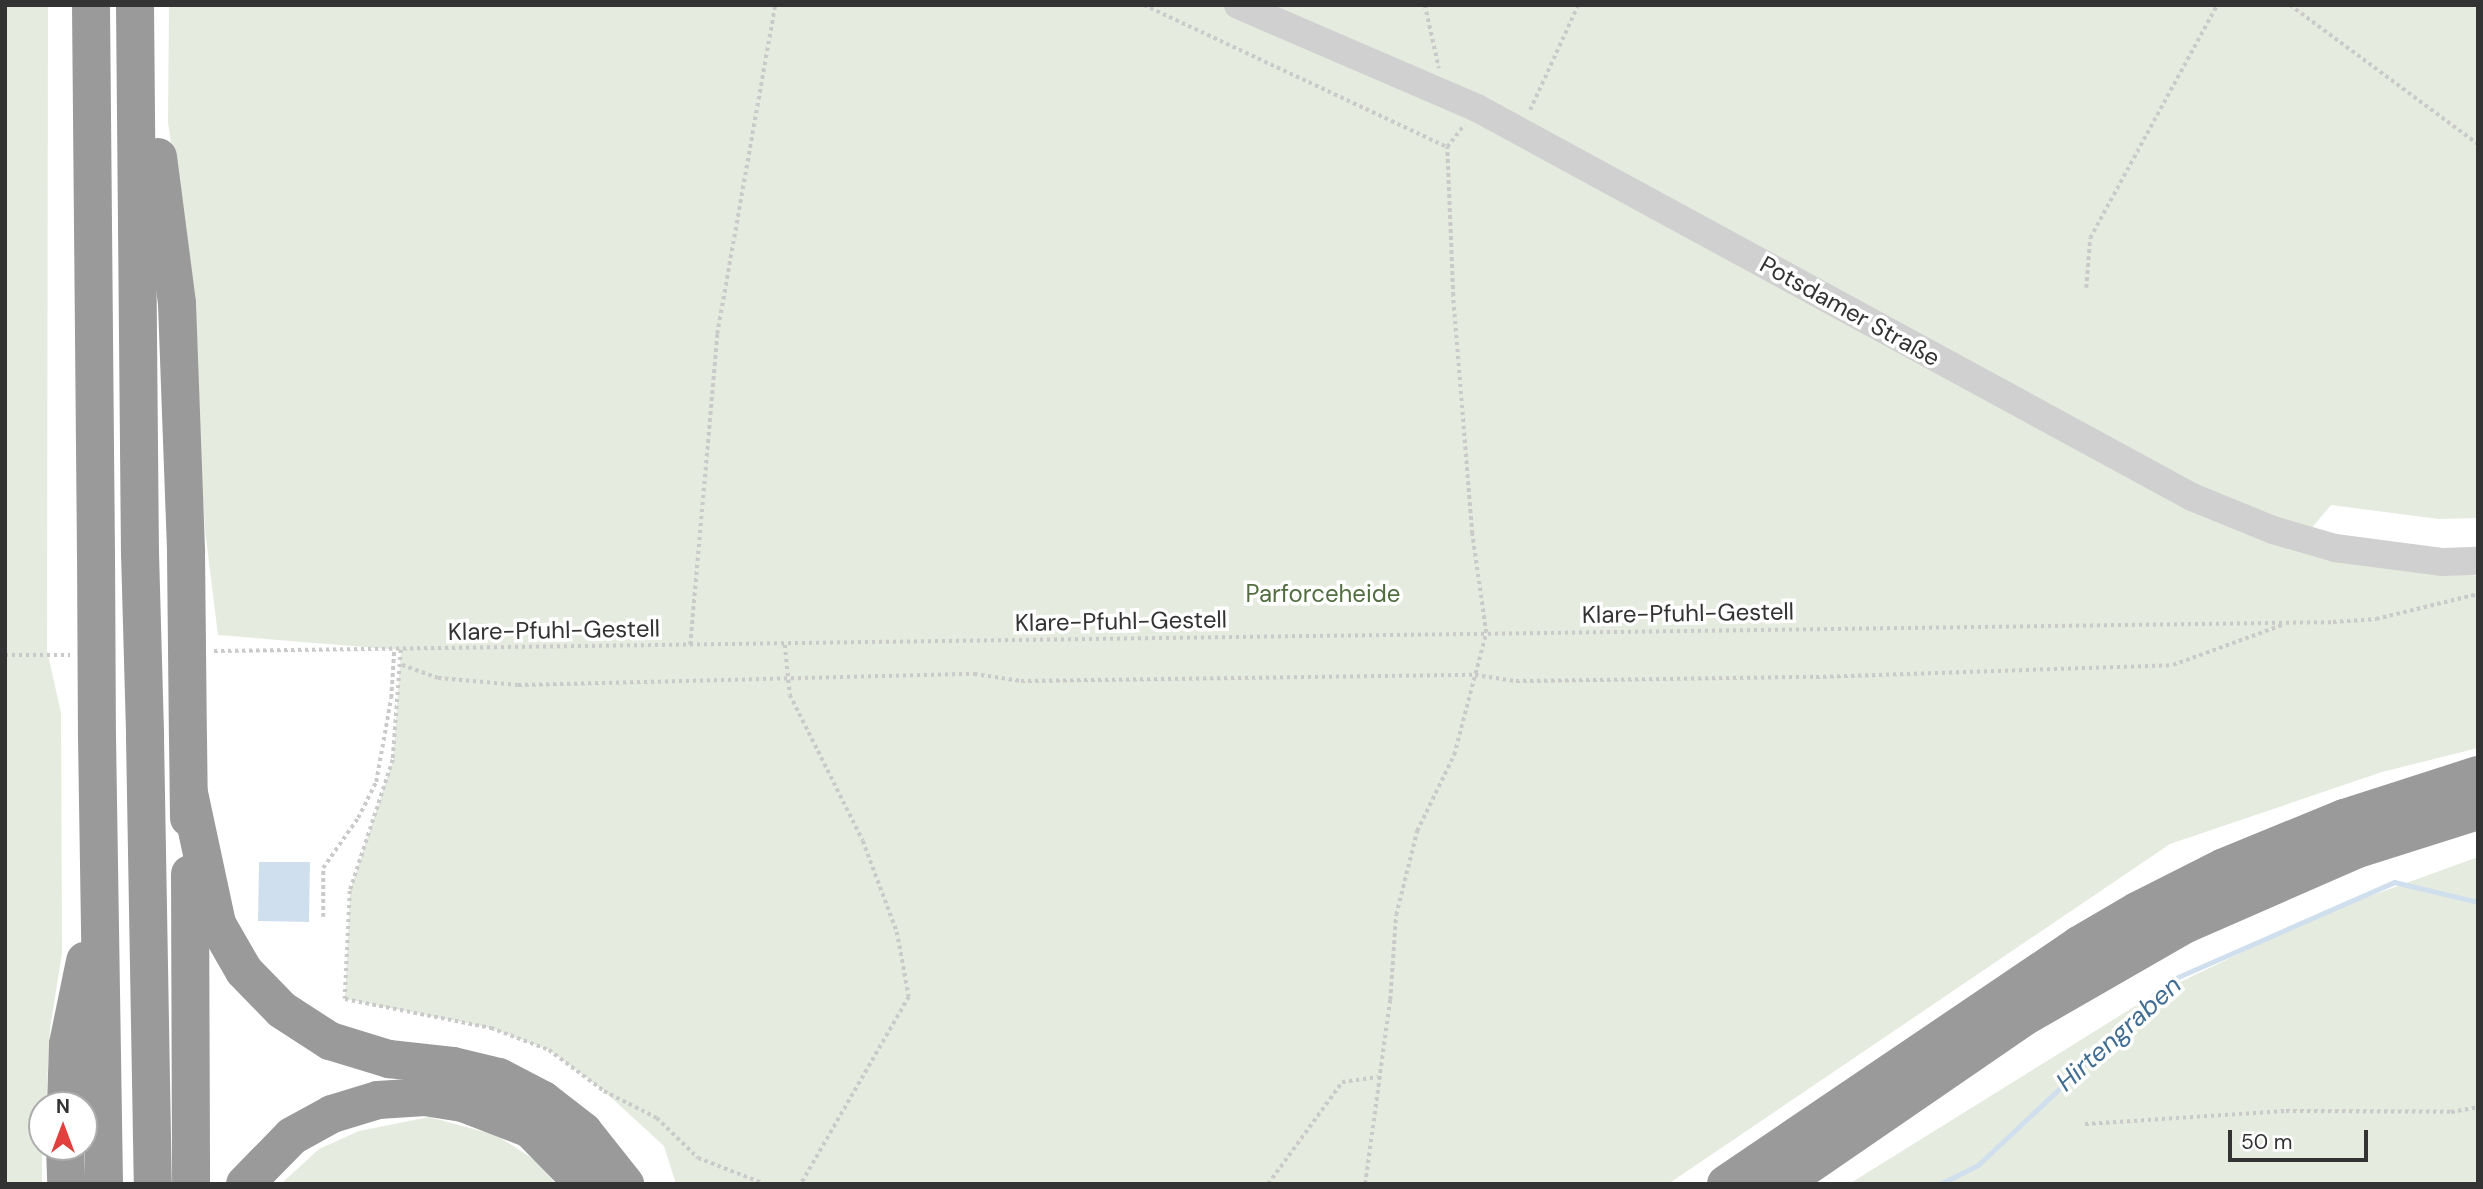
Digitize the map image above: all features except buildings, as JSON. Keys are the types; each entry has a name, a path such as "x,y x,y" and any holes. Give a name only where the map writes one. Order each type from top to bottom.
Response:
{"highway":[{"path":"91,5 104,1184"},
{"path":"135,5 140,553 153,1184"},
{"path":"136,70 156,144 177,304 186,553 191,1184"},
{"path":"1726,1184 2047,967 2137,911 2224,867 2344,818 2478,775"},
{"path":"189,793 217,924 244,971 282,1010 330,1041 389,1059 453,1066 499,1077 521,1088 583,1131 625,1184"},
{"path":"1782,1184 2024,1017 2153,941 2294,874 2478,811"},
{"path":"66,1091 68,1044 99,909"},
{"path":"245,1184 292,1136 332,1114 378,1100 425,1097 463,1103 530,1129 584,1184"},
{"path":"65,1161 66,1184"}],"street":[{"name":"Potsdamer Straße","path":"1238,5 1478,107 2192,497 2273,530 2335,548 2443,562 2478,561"}],"path":[{"path":"690,645 717,334 775,5"},
{"path":"1144,5 1447,147"},
{"path":"1425,5 1439,70"},
{"path":"1530,110 1578,5"},
{"path":"2086,288 2090,238 2217,5"},
{"path":"2290,5 2478,144"},
{"path":"1365,1184 1396,915 1417,831 1454,755 1486,633 1466,468 1453,296 1447,147 1478,107"},
{"name":"Klare-Pfuhl-Gestell","path":"204,651 2333,622 2376,619 2478,594"},
{"path":"402,665 439,678 518,685 974,674 1021,681 1475,675 1516,681 1816,677 2173,665 2289,623"},
{"path":"785,644 790,695 863,841 897,932 909,997 801,1184"},
{"path":"323,917 323,868 358,818 376,782 391,698 394,650"},
{"path":"345,999 350,891 393,760 401,650"},
{"path":"5,655 64,655"},
{"path":"1268,1184 1342,1082 1378,1077"},
{"path":"2085,1124 2286,1111 2451,1112 2478,1107"}],"green space":[{"path":"5,5 48,5 47,650 61,713 62,953 50,1029 47,1091 28,1091 28,1161 42,1161 42,1184 5,1184"},
{"name":"Parforceheide","path":"169,5 2478,5 2478,518 2439,519 2331,505 2294,549 2478,576 2478,748 2382,772 2170,844 1668,1184 676,1184 664,1146 604,1091 549,1050 491,1028 345,999 350,891 393,760 401,650 218,635 205,530 187,249 168,123"},
{"path":"2478,857 2478,1184 1849,1184 2153,995 2326,912"},
{"path":"429,1117 496,1135 535,1160 556,1184 281,1184 319,1149 359,1131"}],"water":[{"path":"259,862 310,862 309,922 258,921"}],"waterway":[{"name":"Hirtengraben","path":"1940,1184 1978,1165 2178,977 2394,882 2478,902"}]}
